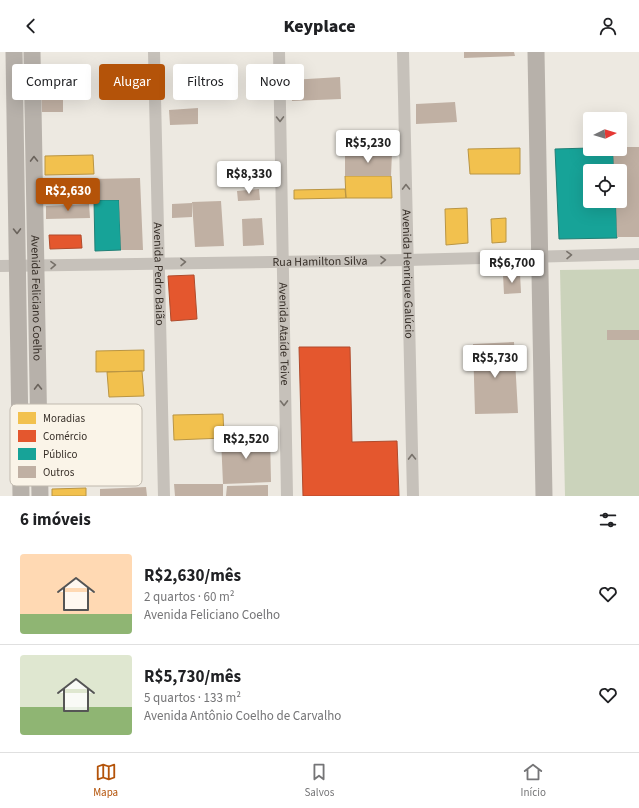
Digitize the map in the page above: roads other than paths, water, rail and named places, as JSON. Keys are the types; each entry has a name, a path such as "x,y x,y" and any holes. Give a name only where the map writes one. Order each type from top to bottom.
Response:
{"street":[{"name":"Avenida Feliciano Coelho","path":"14,52 14,64"},
{"name":"Avenida Feliciano Coelho","path":"32,52 32,64"},
{"name":"Avenida Pedro Baião","path":"154,52 164,496"},
{"name":"Avenida Ataíde Teive","path":"279,52 281,261 286,496"},
{"name":"Avenida Henrique Galúcio","path":"403,52 413,496"},
{"path":"536,52 544,496"},
{"name":"Avenida Feliciano Coelho","path":"14,100 20,404"},
{"name":"Avenida Feliciano Coelho","path":"32,100 39,404"},
{"name":"Rua Hamilton Silva","path":"0,266 408,260 639,254"},
{"name":"Avenida Feliciano Coelho","path":"21,486 21,496"}]}
